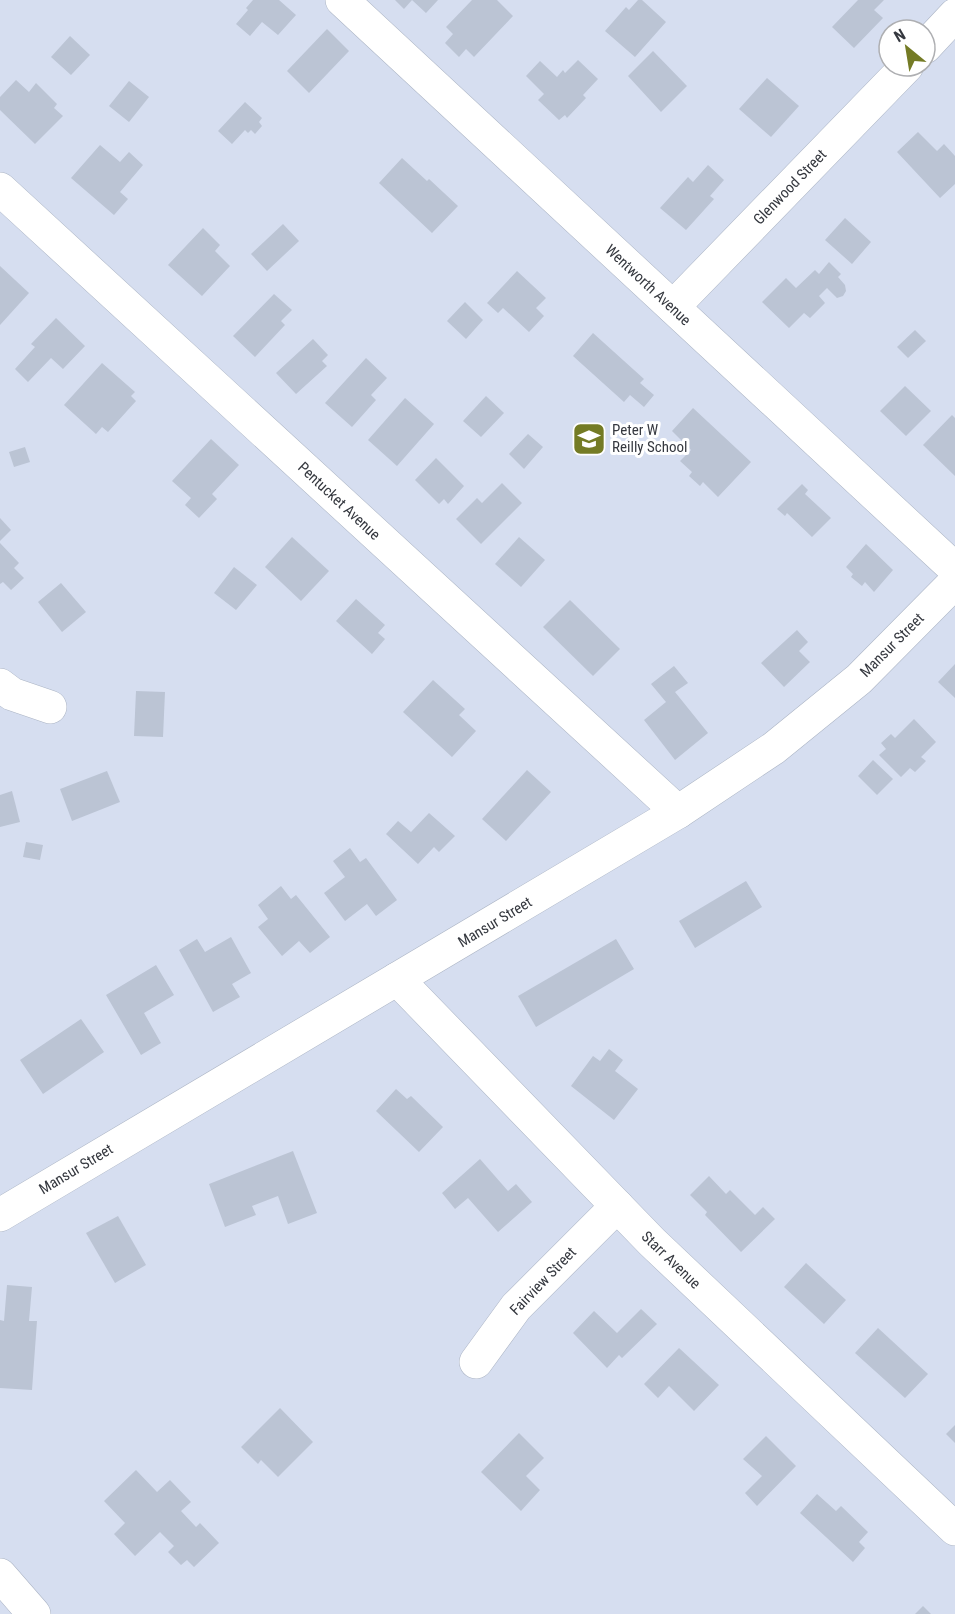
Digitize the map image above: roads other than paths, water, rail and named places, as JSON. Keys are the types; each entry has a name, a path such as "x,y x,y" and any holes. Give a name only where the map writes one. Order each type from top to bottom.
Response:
{"street":[{"name":"Wentworth Avenue","path":"342,0 955,569"},
{"path":"937,34 955,15"},
{"name":"Glenwood Street","path":"673,307 895,78"},
{"name":"Pentucket Avenue","path":"0,189 678,812"},
{"name":"Mansur Street","path":"0,1215 678,812 774,748 859,679 955,582"},
{"path":"0,685 12,694 50,708"},
{"name":"Starr Avenue","path":"397,979 652,1242 955,1529"},
{"name":"Fairview Street","path":"476,1362 516,1307 617,1206"},
{"path":"0,1575 25,1611"}],"place":[{"name":"Peter W Reilly School","path":"589,439"}]}
